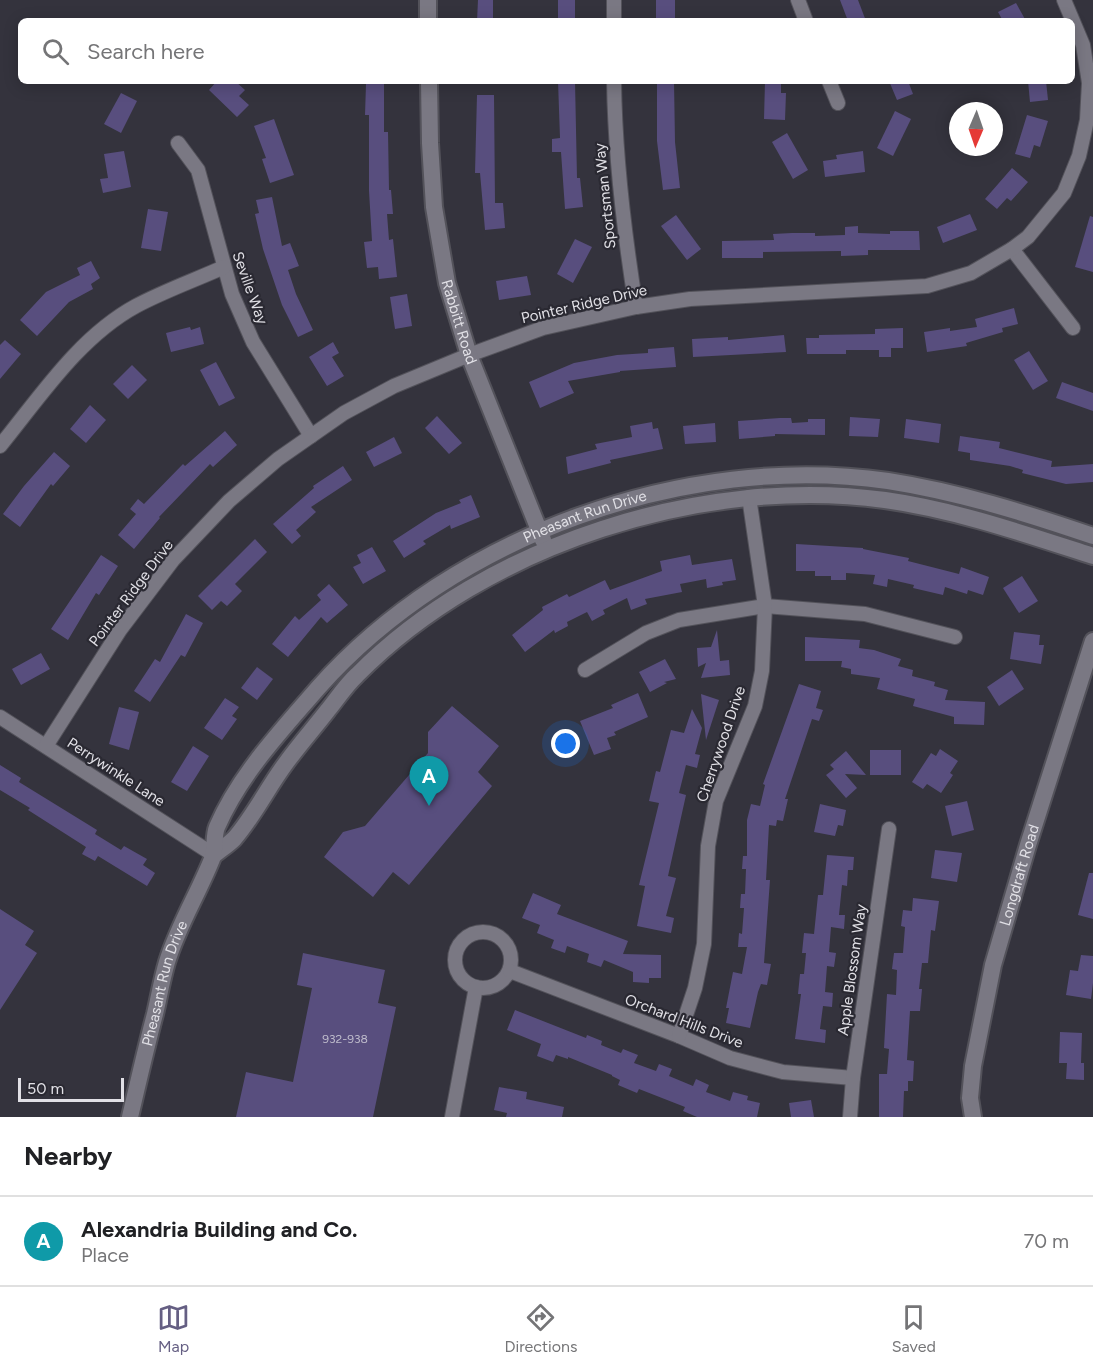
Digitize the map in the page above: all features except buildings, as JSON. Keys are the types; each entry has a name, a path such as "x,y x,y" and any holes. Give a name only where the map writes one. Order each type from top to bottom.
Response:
{"street":[{"path":"428,0 428,18"},
{"path":"614,0 614,18"},
{"path":"798,0 805,18"},
{"name":"Pointer Ridge Drive","path":"1064,0 1072,18"},
{"name":"Pointer Ridge Drive","path":"46,746 120,630 173,560 229,501 278,459 344,413 394,386 469,354 543,328 636,307 690,299 927,286 971,273 1012,249 1028,237 1064,193 1079,156 1087,120 1089,83 1083,45 1075,26"},
{"name":"Rabbitt Road","path":"429,84 434,207 447,282 469,354 547,549"},
{"name":"Sportsman Way","path":"614,84 614,126 622,219 636,307"},
{"path":"830,84 838,103"},
{"name":"Seville Way","path":"178,143 198,170 232,294 253,342 311,436"},
{"path":"1012,249 1073,328"},
{"path":"0,446 63,369 95,335 136,306 224,267"},
{"name":"Pheasant Run Drive","path":"130,1117 167,962 214,855 215,830 236,793 260,757 342,662 379,628 429,592 486,557 539,531 600,509 664,492 747,478 819,476 886,481 955,494 1093,536"},
{"name":"Pheasant Run Drive","path":"214,855 233,840 286,762 356,676 392,643 440,608 495,574 547,549 606,528 668,511 749,497 818,496 884,500 950,512 1093,556"},
{"name":"Cherrywood Drive","path":"679,1036 695,988 704,944 708,846 716,801 755,706 762,671 765,606 749,497"},
{"path":"585,670 646,633 679,620 765,606 865,614 955,637"},
{"name":"Longdraft Road","path":"973,1117 970,1098 973,1066 993,965 1028,845 1093,641"},
{"name":"Perrywinkle Lane","path":"0,717 214,855"},
{"name":"Apple Blossom Way","path":"850,1117 853,1078 889,829"},
{"path":"483,932 491,933 504,941 511,955 510,971 496,985 476,987 465,982 456,967 455,954 468,936 483,932"},
{"name":"Orchard Hills Drive","path":"510,971 730,1058 783,1072 853,1078"},
{"path":"452,1117 476,987"}],"place":[{"name":"Alexandria Building and Co.","path":"429,806"}]}
